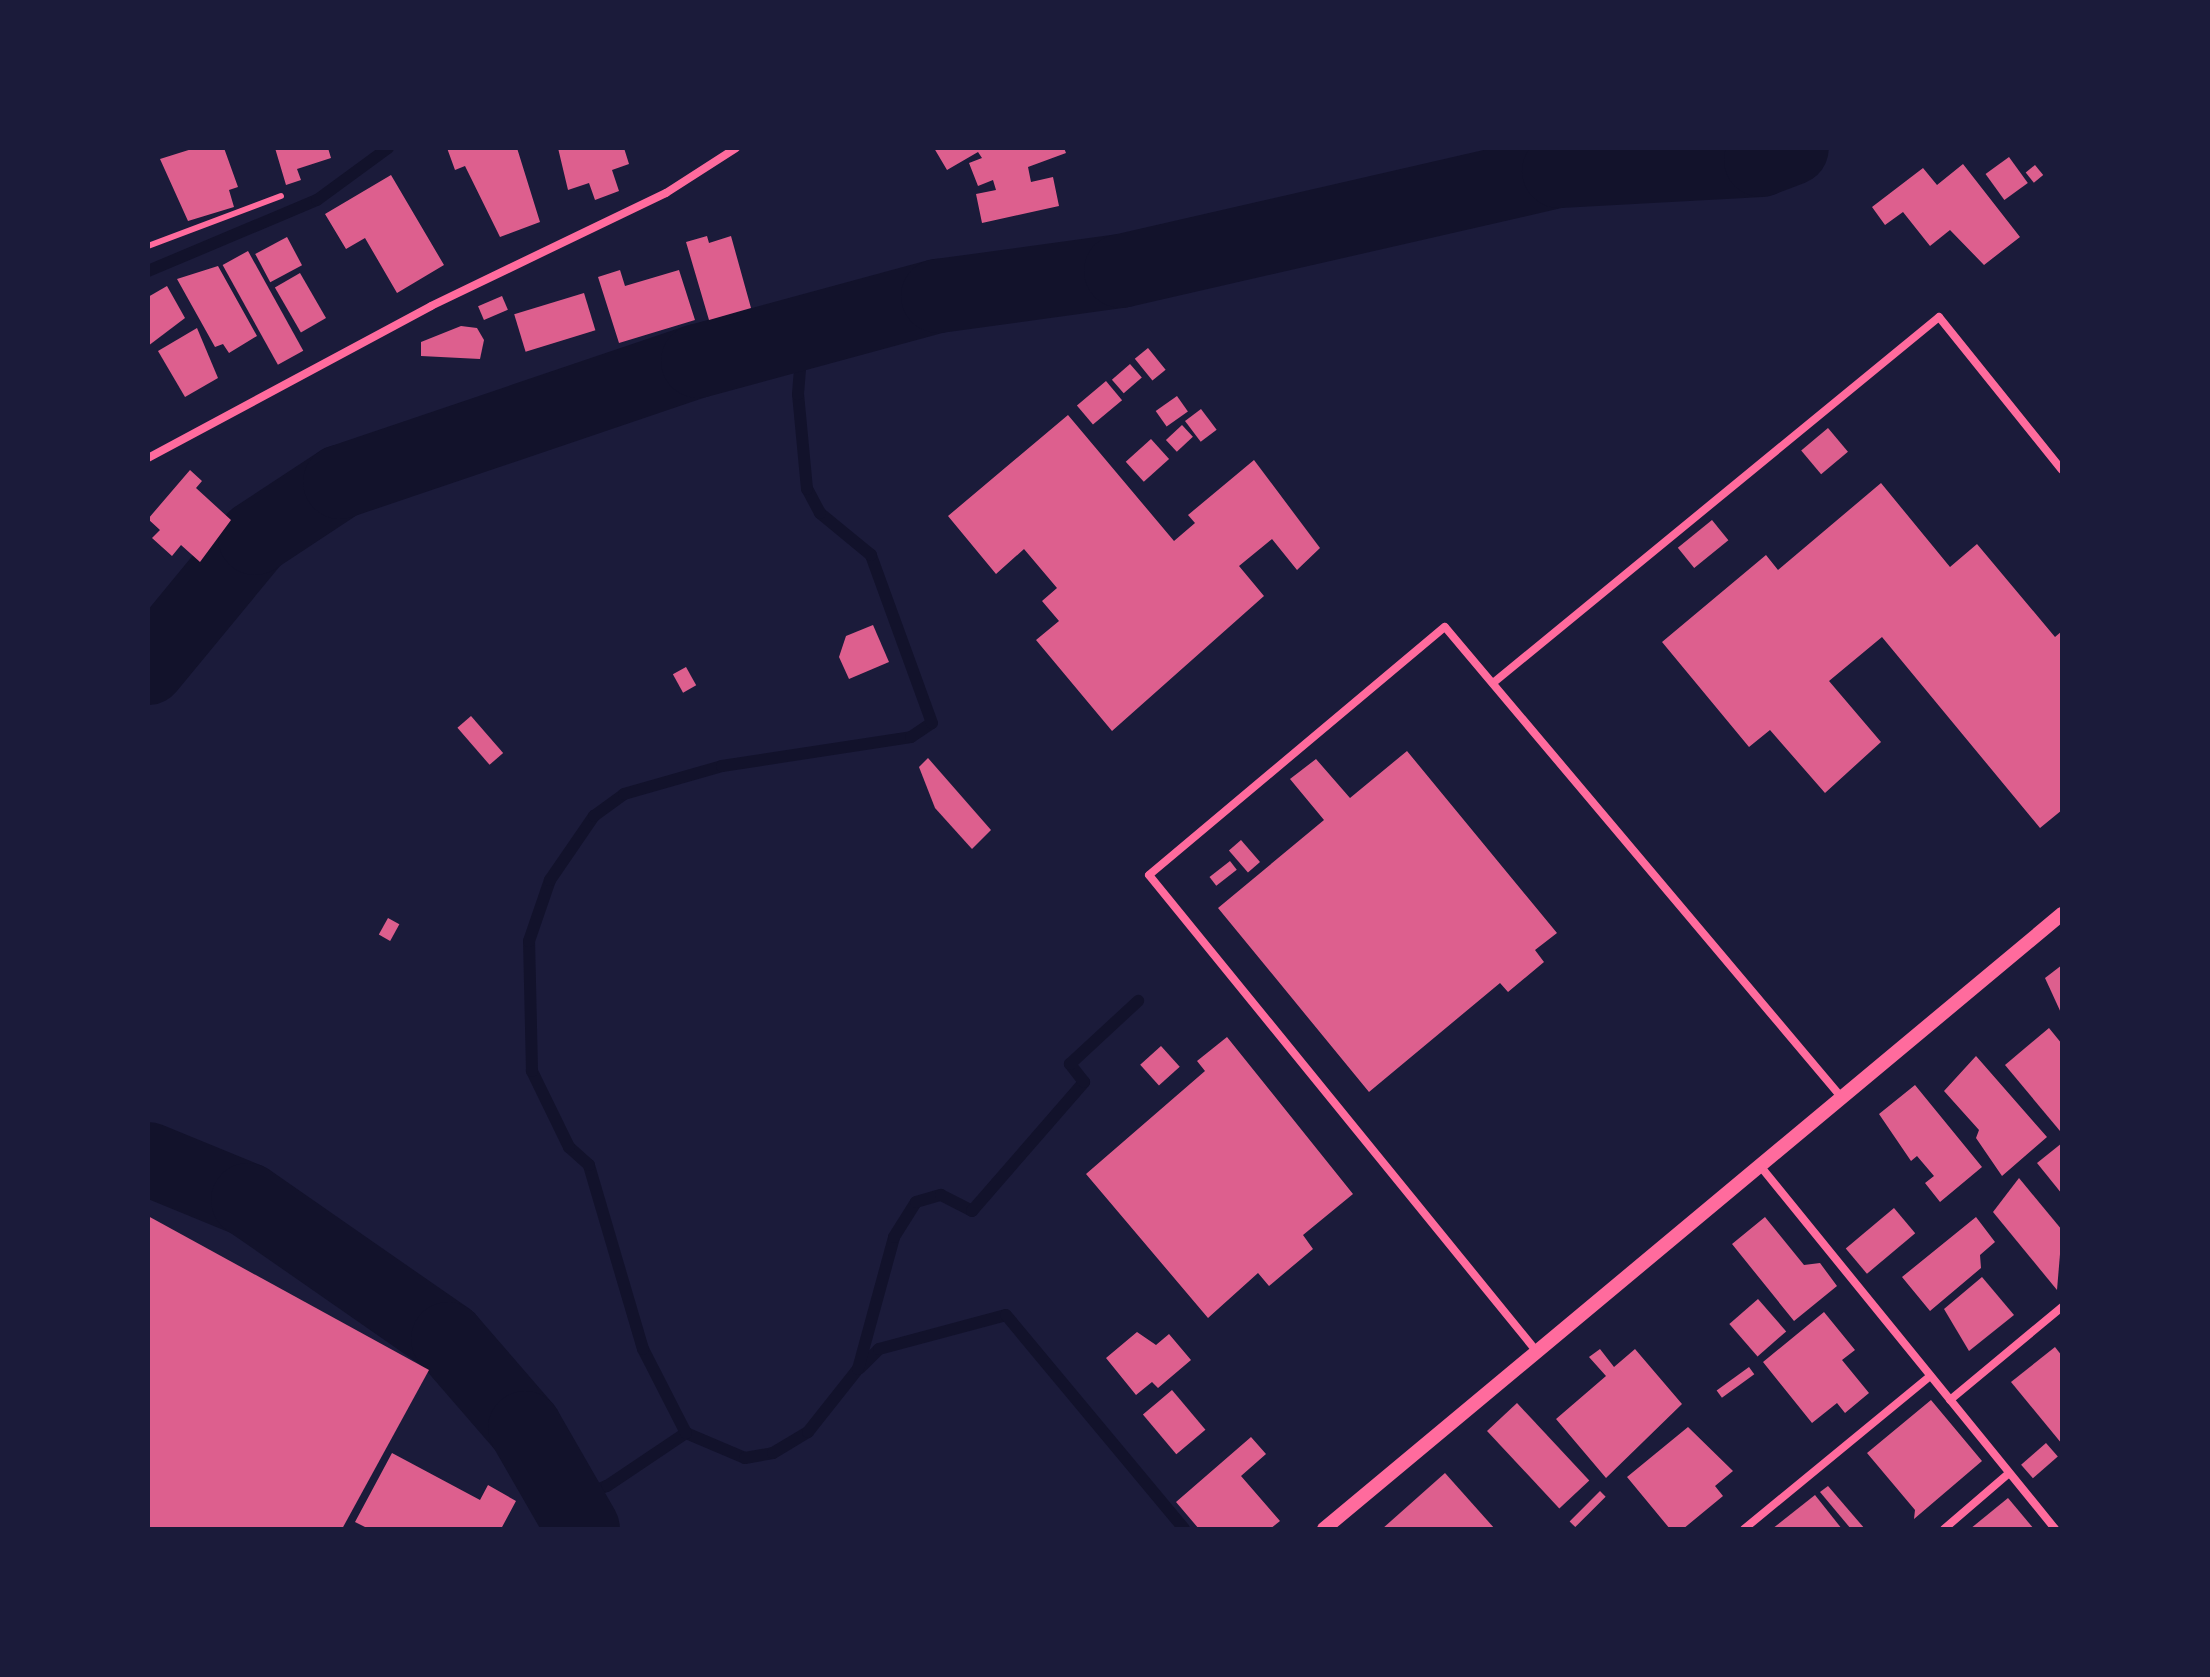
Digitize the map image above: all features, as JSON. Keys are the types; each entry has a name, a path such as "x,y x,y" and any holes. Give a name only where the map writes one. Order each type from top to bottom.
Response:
{"street":[{"path":"148,458 431,306 666,193 736,148"},
{"path":"1493,683 1939,317 2062,470"},
{"path":"1538,1353 1149,875 1445,627 1842,1098"},
{"path":"1324,1529 2062,914"},
{"path":"1761,1167 2055,1529"},
{"path":"1950,1400 2062,1307"},
{"path":"1744,1529 1930,1376"},
{"path":"1944,1529 2008,1474"}],"lane":[{"path":"148,246 281,196"}],"building":[{"path":"195,148 224,148 238,187 229,190 234,207 188,221 160,159"},
{"path":"275,148 328,148 331,158 297,169 301,180 286,185"},
{"path":"447,148 517,148 540,222 500,237 465,166 455,170"},
{"path":"558,148 624,148 629,164 612,170 619,191 595,200 589,183 568,190"},
{"path":"934,148 1064,148 1066,153 1028,167 1031,182 1053,177 1059,206 982,223 976,194 996,190 993,180 978,186 969,163 982,158 978,152 947,170"},
{"path":"2009,157 2028,183 2004,200 1986,174"},
{"path":"1963,164 2020,237 1984,265 1950,230 1930,246 1903,212 1885,225 1872,207 1923,168 1937,185"},
{"path":"2035,165 2043,175 2034,183 2026,173"},
{"path":"391,175 444,265 397,293 365,238 346,249 325,214"},
{"path":"707,236 709,243 731,236 751,308 709,320 686,242"},
{"path":"287,237 302,265 270,282 255,254"},
{"path":"248,251 303,351 278,365 223,265"},
{"path":"218,266 257,336 229,353 223,344 215,347 177,279"},
{"path":"620,270 625,286 679,270 695,320 619,343 598,277"},
{"path":"300,273 326,318 301,333 275,288"},
{"path":"167,286 185,318 148,346 148,297"},
{"path":"584,293 595,330 526,352 514,314"},
{"path":"502,296 508,310 484,320 478,306"},
{"path":"461,326 477,328 484,340 480,359 421,356 421,342"},
{"path":"197,328 218,378 185,397 158,351"},
{"path":"1148,348 1166,370 1152,380 1135,359"},
{"path":"1130,364 1142,378 1124,393 1112,380"},
{"path":"1106,381 1122,400 1093,425 1077,405"},
{"path":"1177,396 1188,412 1167,426 1156,411"},
{"path":"1201,409 1217,430 1201,442 1185,421"},
{"path":"1068,415 1174,541 1195,523 1188,515 1254,460 1320,548 1297,570 1272,539 1239,566 1264,596 1112,731 1036,640 1059,621 1042,601 1057,588 1024,549 996,574 948,516"},
{"path":"1182,425 1193,437 1177,452 1166,440"},
{"path":"1828,428 1848,452 1821,474 1801,450"},
{"path":"1151,439 1169,459 1144,482 1126,462"},
{"path":"190,470 202,481 196,488 231,520 200,562 181,545 172,556 152,538 160,530 148,519"},
{"path":"1881,483 1950,567 1977,544 2055,637 2062,631 2062,810 2040,828 1882,637 1829,681 1881,742 1825,793 1770,730 1749,747 1662,642 1766,555 1778,570"},
{"path":"1712,520 1728,540 1694,568 1678,548"},
{"path":"873,625 889,662 849,679 839,657 846,636"},
{"path":"686,667 696,685 683,693 673,674"},
{"path":"471,716 503,753 490,765 457,728"},
{"path":"1407,751 1557,933 1535,950 1544,962 1508,992 1500,983 1369,1092 1218,908 1324,820 1290,779 1316,759 1350,798"},
{"path":"928,758 991,830 972,849 935,808 919,767"},
{"path":"1241,840 1260,862 1248,872 1229,850"},
{"path":"1230,861 1237,870 1216,886 1210,877"},
{"path":"388,918 399,924 390,941 379,935"},
{"path":"2062,965 2062,1015 2045,978"},
{"path":"2049,1028 2062,1044 2060,1131 2005,1065"},
{"path":"1227,1037 1353,1194 1303,1235 1313,1249 1269,1286 1258,1273 1208,1318 1086,1174 1205,1071 1197,1061"},
{"path":"1161,1046 1180,1067 1159,1086 1140,1065"},
{"path":"1976,1056 2047,1137 2002,1176 1976,1138 1979,1130 1944,1091"},
{"path":"1915,1085 1982,1167 1940,1202 1925,1183 1934,1176 1917,1156 1911,1161 1879,1114"},
{"path":"2062,1143 2062,1194 2037,1163"},
{"path":"2019,1178 2062,1230 2057,1290 1993,1212"},
{"path":"1894,1208 1915,1233 1867,1274 1846,1248"},
{"path":"148,1216 429,1370 342,1529 148,1529"},
{"path":"1765,1217 1804,1265 1820,1263 1837,1286 1794,1321 1732,1244"},
{"path":"1976,1217 1995,1242 1980,1255 1981,1268 1930,1311 1902,1277"},
{"path":"1982,1277 2014,1315 1969,1351 1944,1309"},
{"path":"1758,1299 1786,1331 1758,1356 1729,1324"},
{"path":"1824,1312 1855,1350 1842,1360 1869,1393 1845,1413 1837,1403 1812,1423 1763,1362"},
{"path":"1137,1332 1156,1345 1169,1334 1191,1360 1158,1388 1152,1382 1136,1395 1106,1358"},
{"path":"2055,1347 2062,1356 2062,1444 2011,1382"},
{"path":"1600,1349 1614,1367 1635,1349 1682,1404 1606,1478 1556,1419 1606,1376 1589,1357"},
{"path":"1749,1367 1754,1374 1722,1398 1717,1391"},
{"path":"1172,1390 1205,1430 1176,1454 1143,1414"},
{"path":"1931,1400 1982,1461 1914,1519 1915,1510 1867,1453"},
{"path":"1517,1403 1589,1481 1559,1508 1487,1431"},
{"path":"1688,1427 1733,1471 1715,1486 1723,1496 1683,1529 1670,1529 1627,1477"},
{"path":"1251,1437 1266,1454 1241,1476 1280,1521 1270,1529 1199,1529 1176,1502"},
{"path":"2046,1443 2058,1457 2033,1478 2021,1465"},
{"path":"392,1453 480,1500 488,1485 516,1501 501,1529 369,1529 355,1522"},
{"path":"1445,1473 1495,1529 1382,1529"},
{"path":"1828,1486 1865,1529 1851,1529 1820,1492"},
{"path":"1600,1491 1606,1497 1575,1527 1570,1521"},
{"path":"1815,1495 1842,1529 1772,1529"},
{"path":"2008,1498 2034,1529 1970,1529"}],"waterway":[{"path":"148,271 317,200 388,148"},
{"path":"148,668 255,538 340,482 698,361 938,296 1121,271 1559,171 1761,160 1792,148"},
{"path":"571,1501 607,1486 686,1433 643,1349 589,1165 569,1147 532,1071 529,941 550,880 594,816 624,794 722,766 911,737 932,723 871,555 820,513 807,489 798,394 803,332"},
{"path":"686,1433 745,1458 773,1453 808,1432 858,1369 894,1237 916,1202 941,1195 972,1211 1084,1082 1070,1064 1138,1001"},
{"path":"148,1159 248,1200 448,1339 525,1428 583,1529"},
{"path":"860,1368 879,1349 1006,1315 1184,1529"}]}
